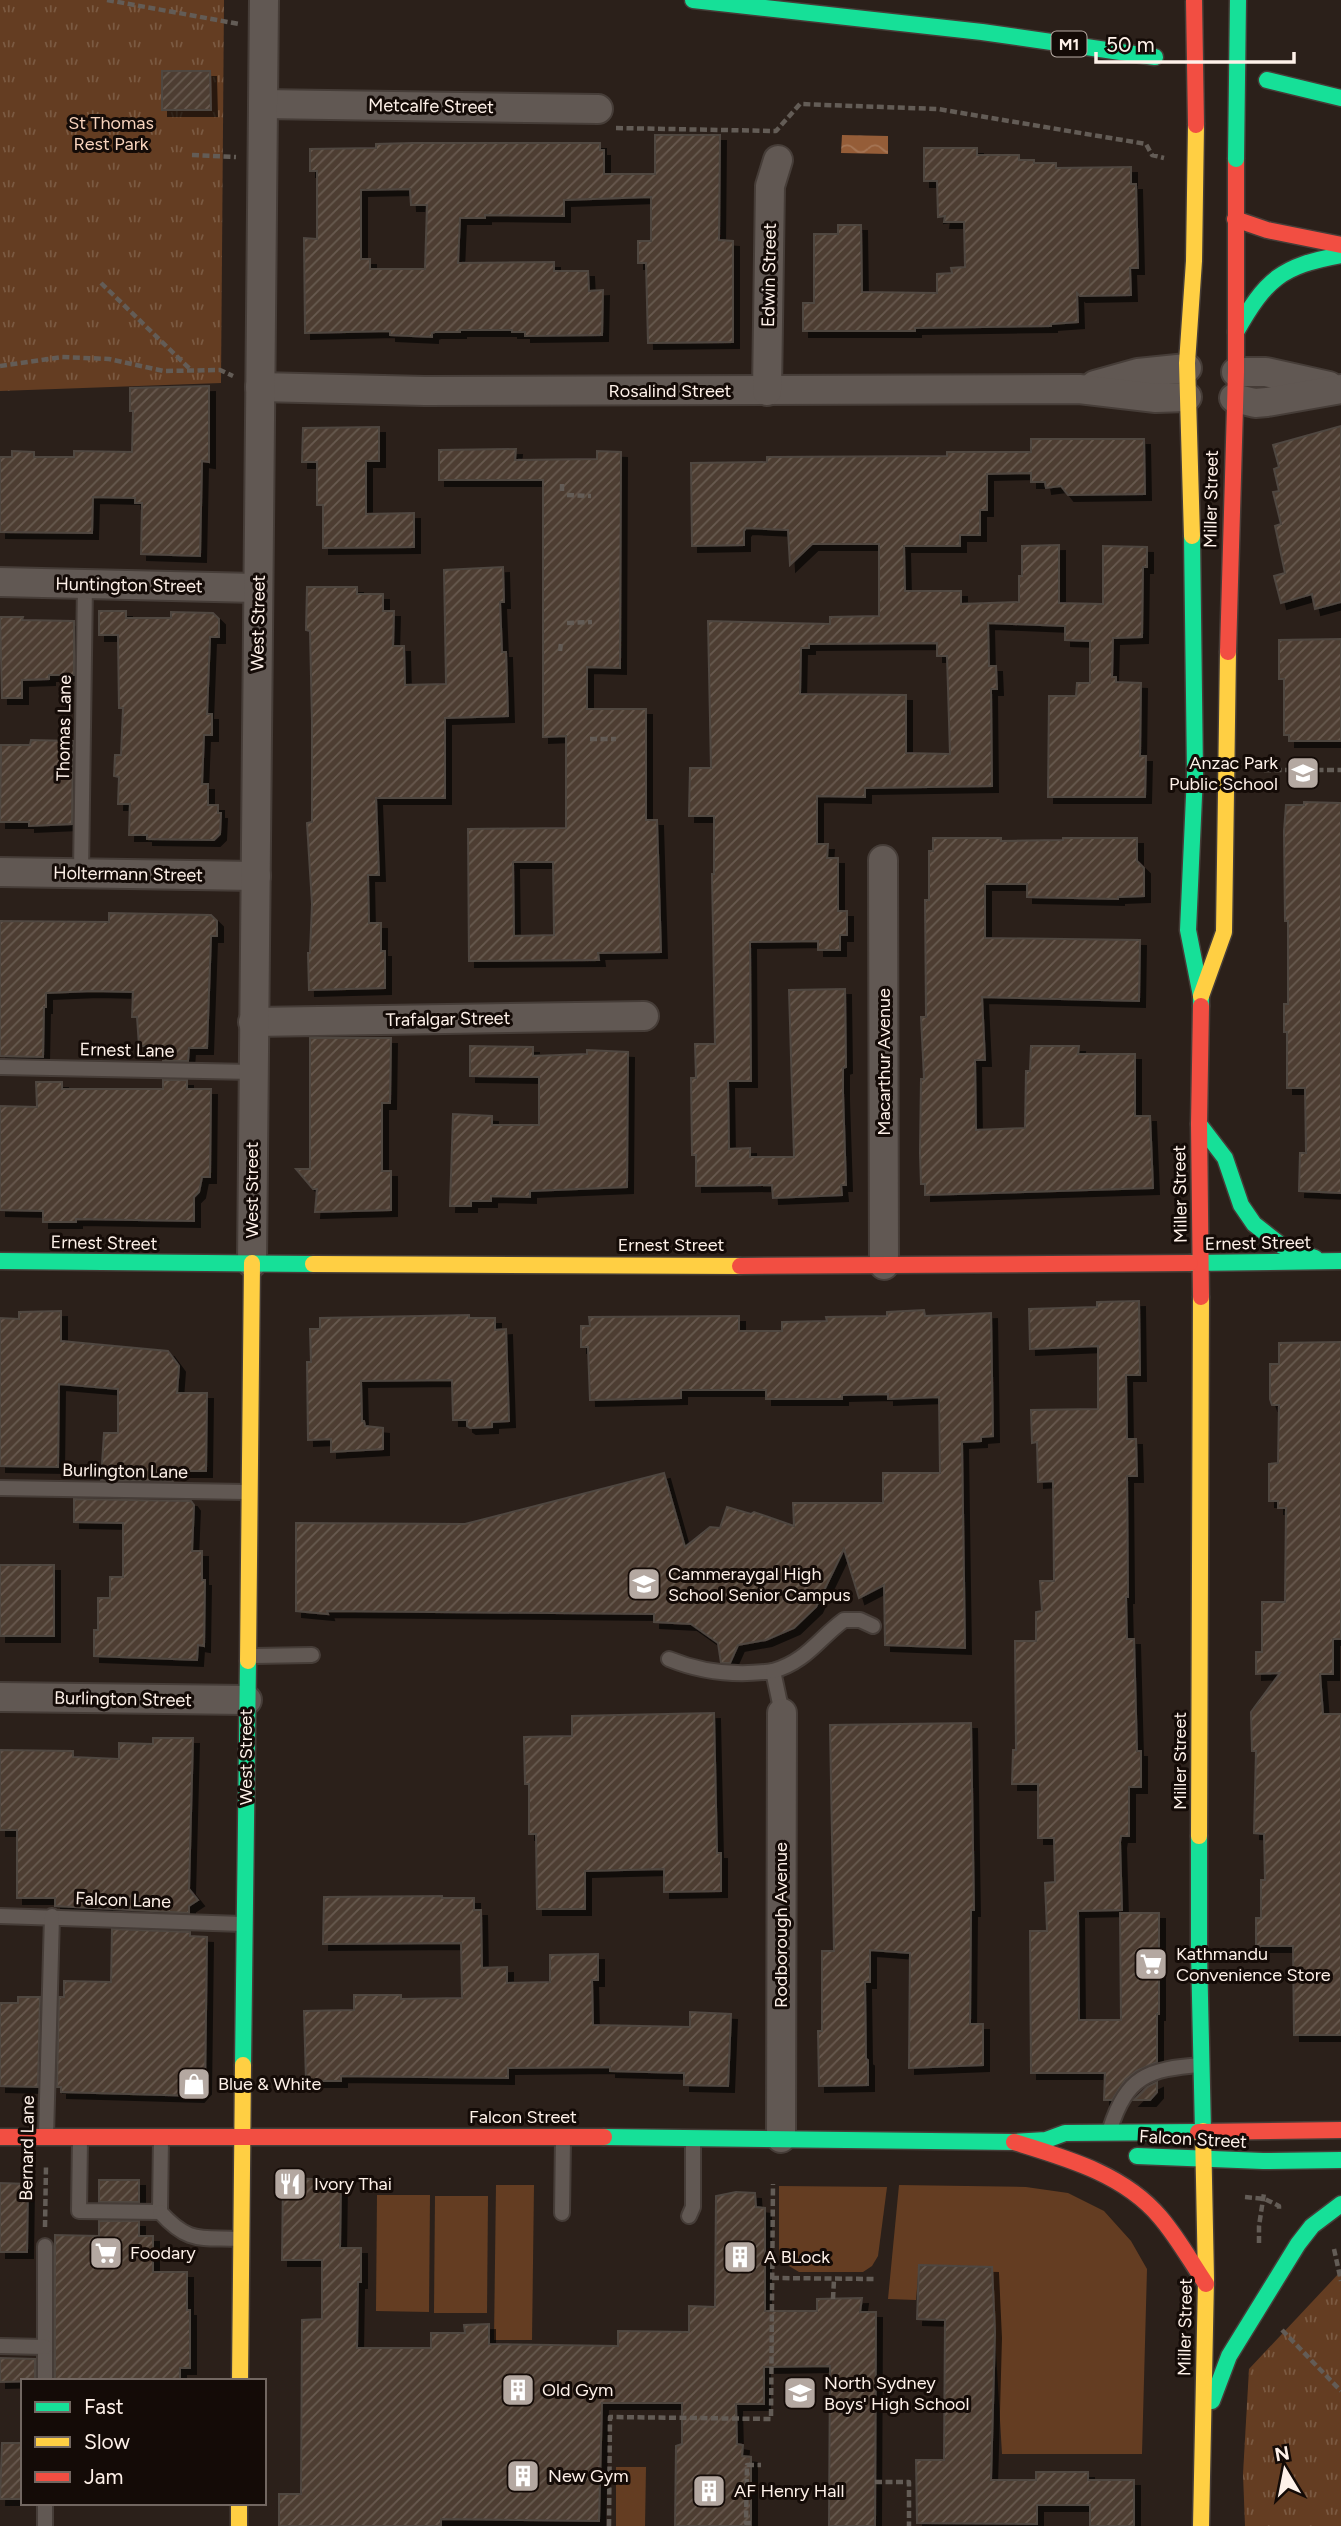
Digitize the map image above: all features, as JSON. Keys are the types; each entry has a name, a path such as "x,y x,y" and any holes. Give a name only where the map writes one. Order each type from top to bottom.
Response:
{"main road":[{"name":"M1","path":"694,0 982,32 1155,57"},
{"name":"Miller Street","path":"1194,0 1196,158 1187,368 1195,408 1190,487 1195,623 1195,774 1188,930 1201,996 1199,1953 1206,2284 1201,2526"},
{"name":"Miller Street","path":"1201,996 1224,932 1230,525 1236,332 1238,0"},
{"path":"1267,80 1341,98"},
{"path":"1196,158 1212,198 1235,219 1267,230 1341,245"},
{"path":"1236,332 1261,292 1277,275 1303,262 1341,255"},
{"path":"1192,282 1204,336"},
{"path":"1190,487 1199,456 1195,408"},
{"path":"1199,1124 1217,1143 1229,1165 1242,1209 1251,1222 1269,1238 1285,1247 1304,1255 1334,1261"},
{"name":"Ernest Street","path":"0,1261 884,1265 1334,1261"},
{"name":"West Street","path":"240,2379 252,1263"},
{"name":"Falcon Street","path":"0,2137 563,2136 1014,2141 1046,2140 1065,2133 1341,2130"},
{"name":"Falcon Street","path":"1046,2140 1063,2148 1088,2151"},
{"path":"1014,2141 1092,2168 1137,2195 1155,2211 1206,2284"},
{"name":"Falcon Street","path":"1125,2154 1205,2159 1341,2160"},
{"path":"1202,2430 1229,2356 1242,2333 1312,2226 1341,2204"},
{"path":"239,2505 239,2526"}],"street":[{"name":"West Street","path":"252,1263 264,11"},
{"name":"Metcalfe Street","path":"263,104 604,118"},
{"name":"Edwin Street","path":"767,391 770,186 778,160"},
{"name":"Rosalind Street","path":"1079,389 1138,373 1187,368"},
{"path":"1235,385 1266,372 1340,389"},
{"name":"Rosalind Street","path":"260,387 425,391 1079,389 1156,398 1195,408"},
{"name":"Huntington Street","path":"0,582 258,588"},
{"name":"Macarthur Avenue","path":"884,860 884,1265"},
{"name":"Holtermann Street","path":"0,872 256,876"},
{"name":"Trafalgar Street","path":"253,1022 644,1016"},
{"name":"Burlington Street","path":"0,1697 247,1700"},
{"name":"Rodborough Avenue","path":"781,2138 782,1713"}],"lane":[{"name":"Thomas Lane","path":"82,873 85,583"},
{"name":"Ernest Lane","path":"0,1067 253,1072"},
{"name":"Burlington Lane","path":"0,1488 249,1492"},
{"path":"669,1659 687,1667 727,1674 773,1671 791,1666 811,1652 845,1620 860,1620 873,1626"},
{"path":"248,1656 312,1655"},
{"path":"773,1671 782,1713"},
{"name":"Falcon Lane","path":"0,1916 244,1924"},
{"name":"Bernard Lane","path":"46,2137 52,1916"},
{"path":"1109,2134 1118,2105 1136,2082 1165,2068 1201,2065"},
{"path":"162,2136 160,2212 175,2228 193,2237 242,2239"},
{"path":"562,2213 563,2136"},
{"path":"80,2137 79,2211 160,2212"},
{"path":"689,2216 693,2207 693,2137"},
{"path":"44,2246 45,2379"},
{"path":"0,2346 45,2347"},
{"path":"45,2505 45,2526"}],"path":[{"path":"107,0 264,11"},
{"path":"604,118 776,131 800,104 938,109 1146,144 1152,155 1164,158"},
{"path":"192,155 262,159"},
{"path":"101,283 192,371"},
{"path":"0,366 62,357 109,359 164,371 220,370 260,387"},
{"path":"562,484 564,494 591,496"},
{"path":"567,623 592,622"},
{"path":"560,652 561,643"},
{"path":"590,739 615,739"},
{"path":"1264,770 1341,770"},
{"name":"Bernard Lane","path":"44,2246 46,2137"},
{"path":"609,2526 610,2417 771,2419 773,2183"},
{"path":"1245,2197 1265,2199 1279,2206 1279,2211"},
{"path":"1332,2242 1341,2281"},
{"path":"772,2278 876,2279"},
{"path":"833,2299 834,2279"},
{"path":"1274,2328 1283,2330 1341,2391"},
{"path":"751,2523 746,2523 747,2465 761,2465"},
{"path":"875,2482 909,2482 909,2526"}],"green space":[{"name":"St Thomas Rest Park","path":"0,0 224,0 221,383 0,391"},
{"path":"496,2185 534,2185 532,2340 494,2340"},
{"path":"899,2185 1026,2187 1068,2193 1104,2211 1131,2241 1147,2269 1142,2454 1002,2454 991,2267 919,2265 916,2300 888,2299"},
{"path":"779,2186 887,2187 878,2256 872,2266 863,2272 799,2272 789,2266 779,2255"},
{"path":"377,2195 430,2195 429,2312 376,2311"},
{"path":"435,2196 488,2196 487,2313 434,2313"},
{"path":"1341,2271 1341,2526 1245,2526 1243,2474 1249,2369"},
{"path":"616,2467 646,2467 645,2526 616,2526"}],"water":[{"path":"842,135 888,136 888,154 841,153"}],"building":[{"path":"162,71 210,71 211,110 162,110"},
{"path":"655,135 720,135 719,240 733,241 733,342 648,343 646,263 638,263 638,241 651,241 651,197 564,200 564,216 485,215 485,218 460,218 458,263 554,262 554,271 588,271 589,291 603,290 602,335 525,336 525,332 512,330 435,332 432,337 390,335 390,331 305,333 304,238 317,239 317,171 310,171 310,149 376,148 376,144 412,143 600,143 600,150 604,150 604,174 655,174","holes":["410,189 411,205 427,205 425,269 370,269 370,259 361,259 361,190"]},
{"path":"924,148 977,148 977,155 1019,155 1019,160 1056,163 1056,168 1131,167 1131,184 1136,184 1138,268 1130,268 1131,295 1080,296 1077,293 1078,322 1051,326 915,328 915,331 803,331 803,303 814,303 814,234 838,234 838,225 861,225 862,292 937,293 937,274 952,273 951,268 965,267 964,222 944,222 945,216 938,217 937,181 924,181"},
{"path":"209,386 209,462 202,461 200,556 141,554 142,503 135,503 135,498 93,497 92,533 0,532 0,457 12,457 12,451 34,452 34,457 74,457 74,451 132,452 133,411 130,411 130,388"},
{"path":"1341,426 1341,602 1315,609 1312,594 1281,603 1274,576 1285,573 1275,526 1281,524 1273,492 1279,491 1274,469 1279,467 1273,445"},
{"path":"379,427 379,461 366,461 366,514 414,513 414,547 323,548 323,505 317,505 317,462 302,462 303,428"},
{"path":"1031,439 1144,439 1145,494 1068,495 1061,486 1046,488 1045,482 1031,482 1031,473 987,474 987,510 980,510 980,535 960,535 960,546 904,546 905,591 961,591 961,604 1019,602 1022,546 1059,545 1059,603 1103,604 1103,546 1147,547 1147,567 1143,567 1142,637 1113,638 1112,677 1116,677 1116,682 1141,683 1140,756 1146,756 1145,797 1048,797 1049,696 1076,696 1077,683 1090,683 1090,641 1065,640 1065,626 988,623 989,666 996,666 997,689 991,689 992,786 865,788 865,797 817,796 817,844 828,844 827,858 838,858 838,911 847,911 847,935 840,935 840,950 818,950 818,941 750,942 751,1081 728,1081 729,1149 750,1148 750,1157 794,1157 789,990 845,989 846,1067 843,1068 843,1093 846,1185 841,1185 842,1195 773,1198 772,1185 696,1186 696,1155 692,1155 691,1078 696,1078 695,1044 715,1044 712,874 714,816 689,816 690,768 711,768 708,621 830,624 830,617 879,616 879,544 812,544 790,565 788,530 746,528 744,545 692,546 691,463 767,462 767,457 947,456 947,452 1031,452","holes":["937,643 937,656 947,656 950,754 906,753 906,695 800,694 801,648 809,648 809,644"]},
{"path":"516,449 515,460 597,459 597,451 621,452 620,668 587,667 587,709 646,709 646,820 657,820 661,952 598,953 599,960 469,961 468,829 566,828 566,736 543,737 543,480 439,480 439,450","holes":["513,862 553,862 554,935 514,936"]},
{"path":"503,567 504,602 500,602 502,652 506,652 508,716 445,718 445,798 376,798 379,875 368,875 369,923 381,923 381,951 385,951 385,988 309,990 308,953 312,904 307,823 312,822 312,722 310,631 306,630 307,587 357,587 357,594 383,594 383,611 394,611 393,646 404,646 405,685 446,684 444,570"},
{"path":"99,611 126,611 126,618 171,618 171,612 213,613 219,619 219,637 210,637 207,714 212,714 212,735 204,735 202,784 208,784 208,805 218,805 218,813 221,813 220,834 214,840 147,839 147,835 129,835 130,804 118,804 119,777 114,776 115,755 121,755 123,708 119,708 118,635 99,635"},
{"path":"0,617 74,621 74,675 49,675 49,679 22,680 22,698 2,698"},
{"path":"1341,639 1341,741 1289,741 1289,735 1284,735 1284,679 1279,679 1279,640"},
{"path":"31,740 73,741 72,824 29,826 29,822 0,822 1,745 30,745"},
{"path":"1304,802 1341,803 1341,1193 1299,1191 1300,1153 1306,1153 1305,1088 1287,1088 1284,1004 1288,1004 1288,921 1285,921 1284,831 1286,805 1304,805"},
{"path":"933,838 1001,838 1001,841 1137,838 1137,861 1144,868 1144,896 1118,899 1027,897 1027,884 985,884 985,938 1140,940 1139,1001 982,997 985,1060 975,1060 976,1130 1025,1128 1026,1071 1030,1071 1031,1046 1079,1046 1078,1054 1135,1054 1135,1116 1150,1116 1153,1188 925,1195 925,1184 921,1184 920,1153 921,1079 924,1079 921,1017 926,1017 925,900 929,900 929,851 933,851"},
{"path":"109,913 211,915 217,921 217,936 211,936 207,1048 189,1048 188,1061 163,1061 162,1046 139,1046 137,1017 132,1017 133,992 93,991 46,993 43,1057 0,1056 0,921 109,922"},
{"path":"310,1038 391,1038 390,1103 382,1103 382,1171 391,1171 391,1210 315,1212 317,1189 313,1189 296,1169 310,1169"},
{"path":"470,1046 533,1047 533,1056 587,1054 587,1050 628,1052 627,1187 530,1191 530,1197 491,1196 491,1201 471,1201 471,1206 450,1206 453,1114 492,1116 492,1125 539,1125 539,1077 470,1076"},
{"path":"163,1080 187,1080 187,1089 211,1089 210,1177 202,1177 199,1192 194,1197 194,1221 76,1219 76,1222 43,1222 43,1211 0,1210 0,1106 37,1107 36,1082 62,1082 62,1089 163,1089"},
{"path":"1139,1301 1140,1375 1126,1375 1127,1439 1136,1439 1137,1476 1127,1476 1126,1597 1127,1639 1134,1639 1137,1751 1141,1751 1141,1787 1129,1787 1129,1836 1121,1836 1120,1842 1122,1910 1078,1911 1079,2020 1121,2020 1120,1913 1159,1913 1157,2062 1136,2071 1125,2080 1112,2100 1104,2100 1105,2073 1031,2073 1030,1931 1047,1931 1045,1883 1055,1882 1054,1838 1038,1838 1038,1784 1012,1784 1013,1750 1016,1750 1015,1641 1036,1641 1036,1612 1042,1611 1040,1581 1054,1581 1053,1481 1038,1482 1037,1442 1032,1443 1031,1410 1098,1409 1098,1346 1030,1349 1029,1309 1097,1307 1097,1302"},
{"path":"924,1310 925,1316 991,1313 993,1436 981,1437 981,1441 962,1442 965,1648 885,1645 884,1585 859,1598 844,1549 816,1607 794,1628 766,1640 738,1645 730,1663 721,1663 718,1643 691,1624 654,1622 654,1614 327,1611 328,1614 296,1611 296,1523 465,1524 664,1473 685,1547 710,1527 720,1528 727,1507 751,1514 754,1512 794,1526 793,1503 883,1503 883,1473 940,1473 939,1397 888,1399 888,1394 842,1395 842,1399 766,1399 766,1390 681,1390 681,1398 590,1400 588,1347 581,1347 581,1326 590,1326 589,1317 739,1316 739,1331 782,1331 782,1322 827,1321 826,1317 887,1316 887,1312"},
{"path":"61,1311 61,1341 168,1351 179,1366 177,1393 207,1393 206,1471 162,1471 172,1481 101,1480 104,1433 118,1433 118,1389 59,1384 58,1467 0,1466 0,1318 19,1319 19,1312"},
{"path":"469,1315 469,1318 495,1318 495,1330 506,1329 509,1421 492,1422 492,1427 470,1428 467,1426 467,1420 453,1420 452,1380 361,1381 362,1421 365,1426 383,1428 383,1449 331,1452 331,1439 308,1440 307,1362 311,1362 310,1329 320,1329 320,1318"},
{"path":"1341,1342 1341,1639 1333,1639 1333,1674 1320,1674 1323,1714 1341,1714 1341,2035 1294,2035 1293,1946 1256,1946 1256,1918 1261,1918 1261,1880 1265,1880 1264,1834 1254,1833 1256,1751 1252,1751 1251,1712 1280,1673 1256,1674 1256,1652 1262,1652 1262,1602 1285,1602 1286,1508 1278,1508 1278,1501 1269,1501 1269,1464 1278,1463 1279,1405 1272,1405 1270,1399 1270,1364 1279,1364 1279,1343"},
{"path":"74,1499 191,1501 194,1505 192,1551 202,1551 202,1580 205,1580 204,1646 198,1645 197,1660 94,1656 94,1630 98,1630 98,1598 110,1598 110,1577 123,1577 123,1523 74,1522"},
{"path":"0,1565 54,1565 54,1636 0,1636"},
{"path":"714,1713 717,1853 721,1853 721,1891 664,1892 664,1869 585,1871 585,1909 537,1909 536,1834 529,1834 529,1784 525,1784 524,1737 572,1736 572,1716"},
{"path":"971,1723 974,1910 971,1910 970,2024 983,2024 983,2065 909,2068 910,1953 870,1950 870,1982 865,1982 868,2085 819,2086 818,2031 822,2031 822,1951 834,1951 830,1725"},
{"path":"153,1738 193,1738 189,1889 198,1900 189,1906 189,1913 55,1906 55,1898 17,1898 17,1830 0,1830 0,1750 73,1751 73,1757 119,1759 119,1743 153,1744"},
{"path":"324,1897 474,1898 474,1910 481,1910 482,1968 507,1967 507,1983 550,1982 550,1955 598,1954 598,1980 592,1980 593,2025 690,2027 690,2012 731,2014 728,2086 684,2085 684,2073 610,2071 610,2067 508,2068 508,2078 341,2076 341,2081 306,2081 304,2011 354,2010 354,1995 401,1995 401,1999 462,1998 461,1943 323,1944"},
{"path":"112,1929 190,1932 190,1936 207,1937 205,2088 198,2096 61,2092 61,2087 57,2087 59,1997 64,1997 64,1981 111,1982"},
{"path":"18,1997 40,1997 38,2087 0,2086 0,2003 18,2003"},
{"path":"1157,2082 1157,2092 1150,2100 1134,2100 1147,2087"},
{"path":"283,2178 341,2180 340,2248 361,2248 357,2348 431,2348 431,2333 465,2333 464,2325 489,2324 489,2344 618,2346 618,2331 689,2332 689,2306 715,2307 716,2196 736,2192 755,2193 756,2207 765,2208 765,2311 817,2311 817,2299 862,2298 860,2312 876,2312 875,2526 829,2526 830,2366 764,2367 764,2404 736,2404 737,2444 743,2445 742,2456 751,2457 751,2526 675,2526 676,2446 682,2444 682,2403 602,2403 599,2521 441,2519 441,2526 279,2526 279,2494 301,2494 302,2320 322,2319 322,2260 282,2260"},
{"path":"99,2180 139,2180 139,2202 99,2202"},
{"path":"0,2183 28,2184 27,2252 0,2252"},
{"path":"99,2221 139,2221 139,2236 153,2236 153,2272 187,2272 190,2368 180,2368 180,2379 55,2379 55,2235 99,2236"},
{"path":"919,2265 992,2267 995,2332 991,2480 1036,2480 1036,2472 1088,2472 1088,2480 1134,2480 1134,2526 1090,2526 1090,2505 1037,2505 1037,2524 917,2523 916,2460 944,2460 945,2320 917,2319"},
{"path":"0,2358 35,2359 35,2379 0,2382"},
{"path":"2,2443 21,2443 21,2499 0,2499"}],"traffic: fast":[{"path":"693,0 982,32 1155,57"},
{"path":"1236,159 1238,0"},
{"path":"1267,80 1341,98"},
{"path":"1236,332 1257,299 1277,278 1304,264 1341,255"},
{"path":"1192,536 1195,774 1188,930 1201,1006"},
{"path":"1199,1124 1225,1158 1241,1205 1254,1224 1282,1246 1315,1258"},
{"path":"0,1261 313,1264"},
{"path":"1190,1263 1341,1261"},
{"path":"243,2065 248,1661"},
{"path":"1199,1836 1203,2131"},
{"path":"604,2137 1014,2142 1046,2140 1065,2133 1198,2132"},
{"path":"1137,2156 1263,2161 1341,2160"},
{"path":"1212,2401 1229,2356 1298,2244 1312,2226 1341,2204"}],"traffic: slow":[{"path":"1192,536 1187,363 1194,261 1196,125"},
{"path":"1201,996 1224,932 1228,652"},
{"path":"248,1661 252,1263"},
{"path":"313,1264 740,1266"},
{"path":"1199,1836 1201,1297"},
{"path":"240,2379 243,2065"},
{"path":"1201,2526 1206,2279 1203,2131"},
{"path":"239,2505 239,2526"}],"traffic: jam":[{"path":"1194,0 1196,125"},
{"path":"1228,652 1236,372 1236,159"},
{"path":"1235,219 1267,230 1341,245"},
{"path":"1201,1006 1201,1297"},
{"path":"740,1266 1190,1263"},
{"path":"1198,2132 1341,2130"},
{"path":"0,2137 604,2137"},
{"path":"1014,2142 1093,2169 1129,2189 1146,2202 1167,2225 1206,2284"}],"place":[{"name":"Anzac Park Public School","path":"1303,773"},
{"name":"Cammeraygal High School Senior Campus","path":"644,1584"},
{"name":"Kathmandu Convenience Store","path":"1151,1964"},
{"name":"Blue & White","path":"194,2084"},
{"name":"Ivory Thai","path":"290,2184"},
{"name":"Foodary","path":"106,2253"},
{"name":"A BLock","path":"740,2257"},
{"name":"Old Gym","path":"518,2390"},
{"name":"North Sydney Boys' High School","path":"800,2393"},
{"name":"New Gym","path":"523,2476"},
{"name":"AF Henry Hall","path":"709,2491"}]}
